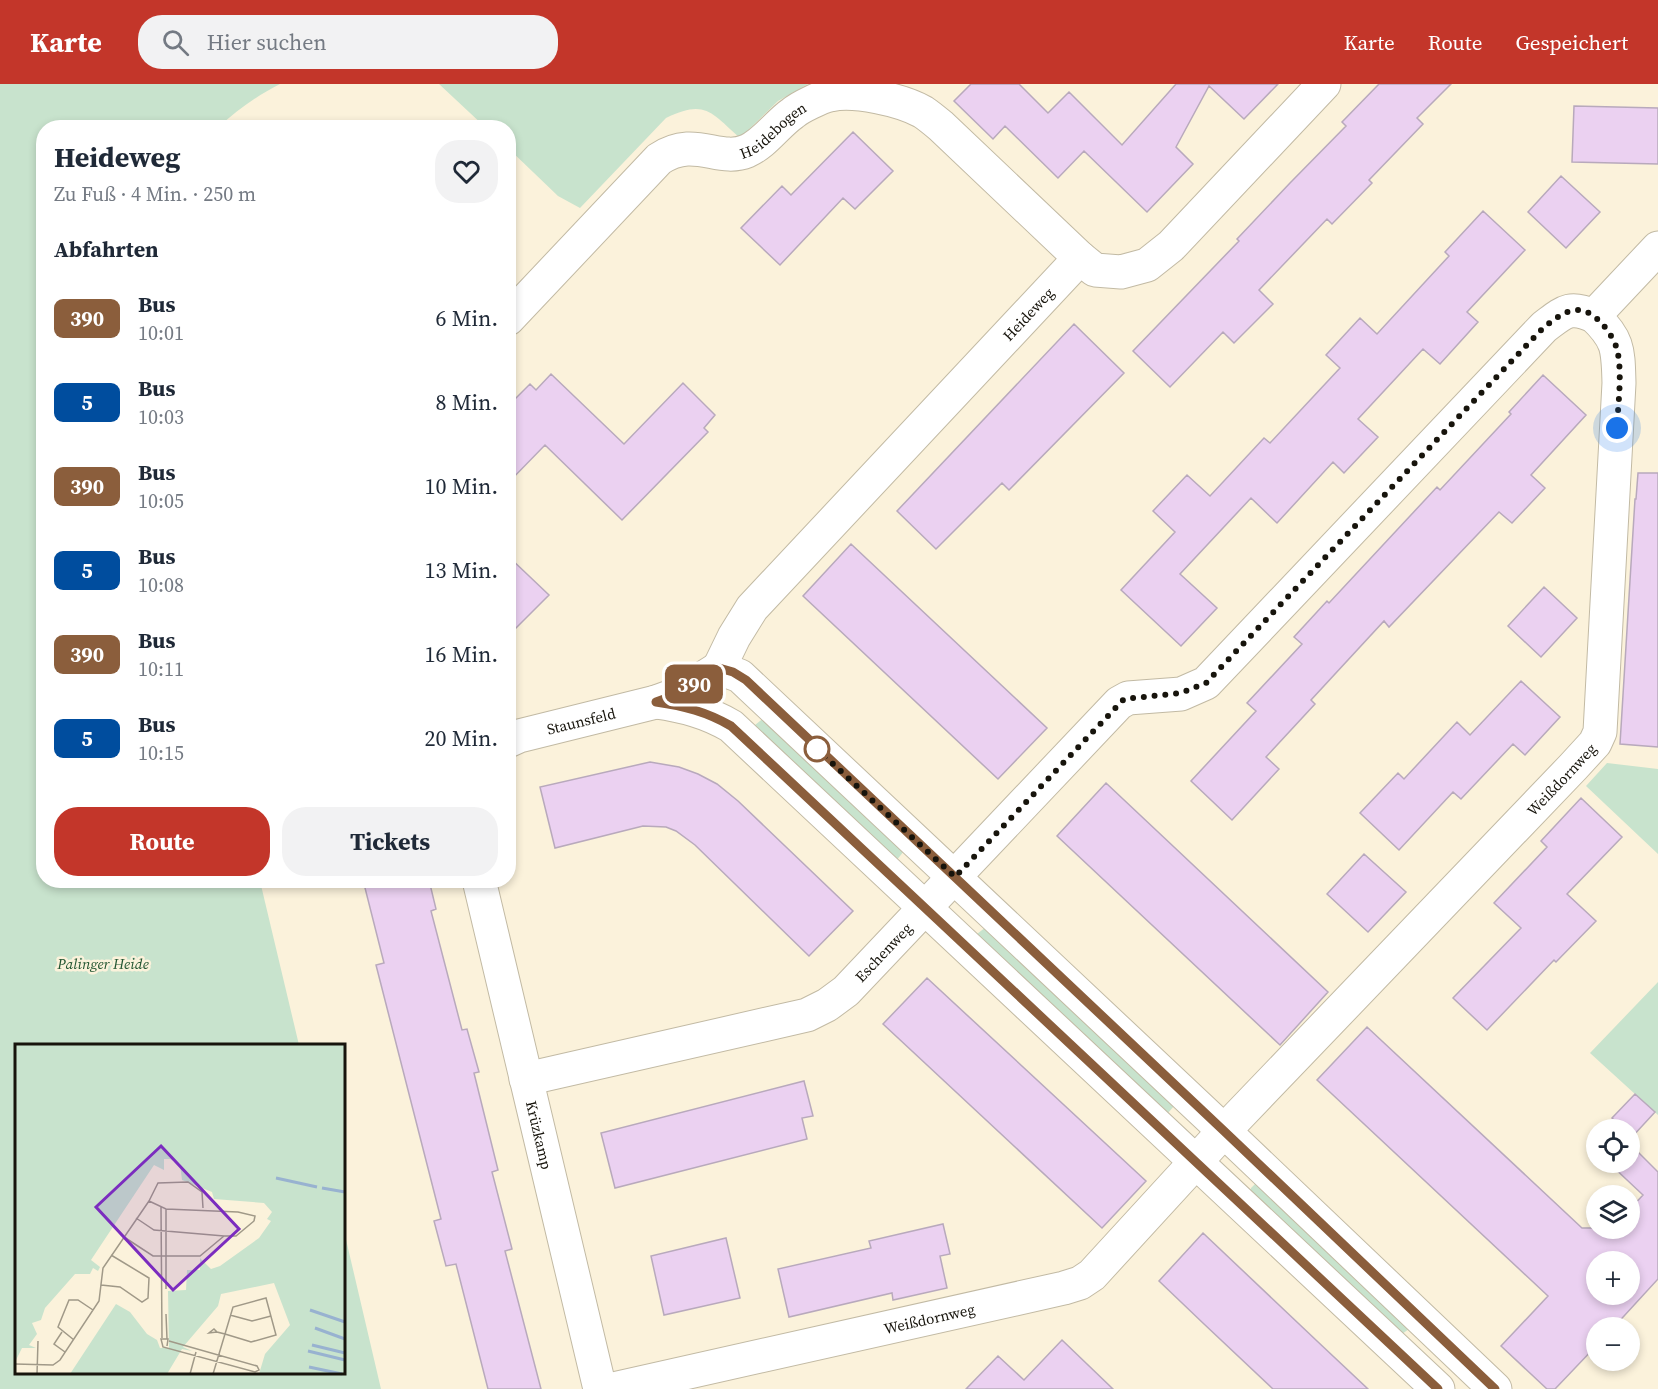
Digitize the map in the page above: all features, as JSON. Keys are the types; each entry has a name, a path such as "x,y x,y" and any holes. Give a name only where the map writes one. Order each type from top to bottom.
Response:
{"street":[{"path":"1080,258 1095,270 1121,272 1147,265 1172,246 1324,84"},
{"name":"Heidebogen","path":"516,311 659,159 671,150 683,148 735,154 747,151 758,145 793,112 829,94 862,94 902,103 923,112 1080,258"},
{"path":"1594,316 1658,248"},
{"name":"Heideweg","path":"719,668 752,608 1080,258"},
{"name":"Eschenweg","path":"526,1079 807,1015 827,1005 846,991 1124,699 1181,693 1206,683 1544,327 1563,313 1578,309 1594,316"},
{"name":"Weißdornweg","path":"1224,1131 1573,767 1595,743 1600,732 1619,383 1618,353 1613,338 1594,316"},
{"path":"719,668 733,672 746,680 1495,1389"},
{"name":"Staunsfeld","path":"516,737 656,702 678,694 719,668"},
{"name":"Staunsfeld","path":"656,702 685,706 707,713 731,726 1435,1388 1462,1358"},
{"name":"Krüzkamp","path":"481,888 600,1389"},
{"path":"1196,1162 1224,1131"},
{"name":"Weißdornweg","path":"613,1389 1080,1283 1092,1275 1196,1162"}],"green space":[{"name":"Palinger Heide","path":"0,84 280,84 248,103 227,120 36,120 36,888 262,888 299,1044 15,1044 15,1374 345,1374 345,1235 381,1389 0,1389"},
{"path":"439,84 808,84 778,101 740,138 707,111 690,109 666,118 580,208 558,196 516,156 516,120 478,120"},
{"path":"765,717 904,851 896,861 755,730 755,725"},
{"path":"1607,763 1658,769 1658,854 1586,786"},
{"path":"986,927 1174,1106 1168,1113 977,934"},
{"path":"1658,982 1658,1115 1590,1053"},
{"path":"1256,1183 1409,1329 1402,1334 1250,1193"}],"building":[{"path":"971,84 1019,84 1048,113 1069,92 1122,145 1176,84 1278,84 1244,119 1209,86 1176,147 1193,164 1147,212 1084,151 1058,178 1005,126 993,139 954,101"},
{"path":"1379,84 1451,84 1417,118 1423,124 1369,180 1372,183 1332,224 1327,219 1259,290 1273,304 1234,343 1223,332 1170,387 1133,351 1346,126 1342,122"},
{"path":"1574,106 1658,108 1658,164 1572,162"},
{"path":"853,132 893,171 855,209 843,198 780,265 741,228 782,186 791,195"},
{"path":"1561,176 1600,212 1566,248 1528,212"},
{"path":"1483,211 1525,250 1467,312 1478,322 1440,364 1423,349 1358,419 1378,437 1344,473 1333,462 1277,523 1251,498 1180,574 1217,608 1181,646 1121,590 1175,532 1153,511 1187,475 1210,496 1264,438 1270,443 1340,368 1326,355 1360,318 1377,334 1449,256 1445,252"},
{"path":"1074,324 1124,373 1009,490 1002,483 936,549 897,511"},
{"path":"551,374 624,444 683,383 715,415 704,428 708,432 622,520 545,445 516,475 516,398 530,384 536,390"},
{"path":"1543,375 1586,415 1531,475 1545,488 1512,523 1499,512 1389,627 1384,621 1311,700 1315,704 1266,757 1279,769 1232,820 1191,781 1256,711 1247,703 1302,644 1294,637 1327,601 1329,603 1437,487 1440,490 1511,414 1509,412"},
{"path":"1638,473 1658,473 1658,747 1620,744"},
{"path":"851,544 1047,728 998,779 803,596"},
{"path":"516,564 549,595 516,628"},
{"path":"1544,587 1577,618 1541,657 1508,626"},
{"path":"1521,681 1560,717 1525,755 1513,744 1461,799 1453,792 1399,850 1360,813 1398,773 1404,779 1457,722 1470,735"},
{"path":"650,762 679,767 717,784 738,801 853,911 809,956 695,845 676,831 666,827 643,826 555,848 540,787"},
{"path":"1106,783 1328,992 1280,1045 1057,836"},
{"path":"1581,798 1622,837 1567,894 1596,921 1556,962 1554,960 1487,1030 1453,998 1521,928 1494,903 1547,847 1541,841"},
{"path":"1364,854 1406,892 1368,932 1327,894"},
{"path":"365,888 431,888 436,909 431,911 462,1030 467,1029 479,1072 474,1073 498,1170 492,1172 512,1249 505,1251 541,1389 488,1389 456,1264 446,1266 434,1221 441,1219 376,965 384,963"},
{"path":"927,978 1146,1181 1102,1228 883,1024"},
{"path":"1367,1027 1582,1228 1586,1228 1586,1239 1640,1239 1640,1198 1643,1195 1640,1192 1640,1185 1632,1185 1620,1173 1640,1173 1640,1154 1658,1172 1658,1279 1640,1299 1640,1251 1586,1251 1586,1305 1634,1305 1623,1317 1586,1317 1586,1356 1555,1389 1547,1389 1501,1346 1548,1296 1317,1080"},
{"path":"804,1081 813,1116 802,1118 807,1139 615,1188 601,1133"},
{"path":"1635,1094 1655,1112 1640,1128 1640,1119 1612,1118"},
{"path":"943,1224 950,1254 940,1256 947,1288 893,1300 892,1293 789,1317 778,1269 871,1248 869,1241"},
{"path":"1203,1233 1368,1389 1273,1389 1204,1324 1159,1281"},
{"path":"726,1238 740,1298 664,1315 651,1256"},
{"path":"1062,1340 1113,1389 966,1389 998,1356 1024,1380"}],"bus line":[{"name":"390","path":"1438,1389 757,748 717,717 685,706 656,702 678,694 719,668 733,672 746,680 1495,1389"}],"route":[{"path":"817,749 955,877 1124,699 1181,693 1206,683 1544,327 1563,313 1578,309 1594,316 1613,338 1618,353 1617,428"}]}
